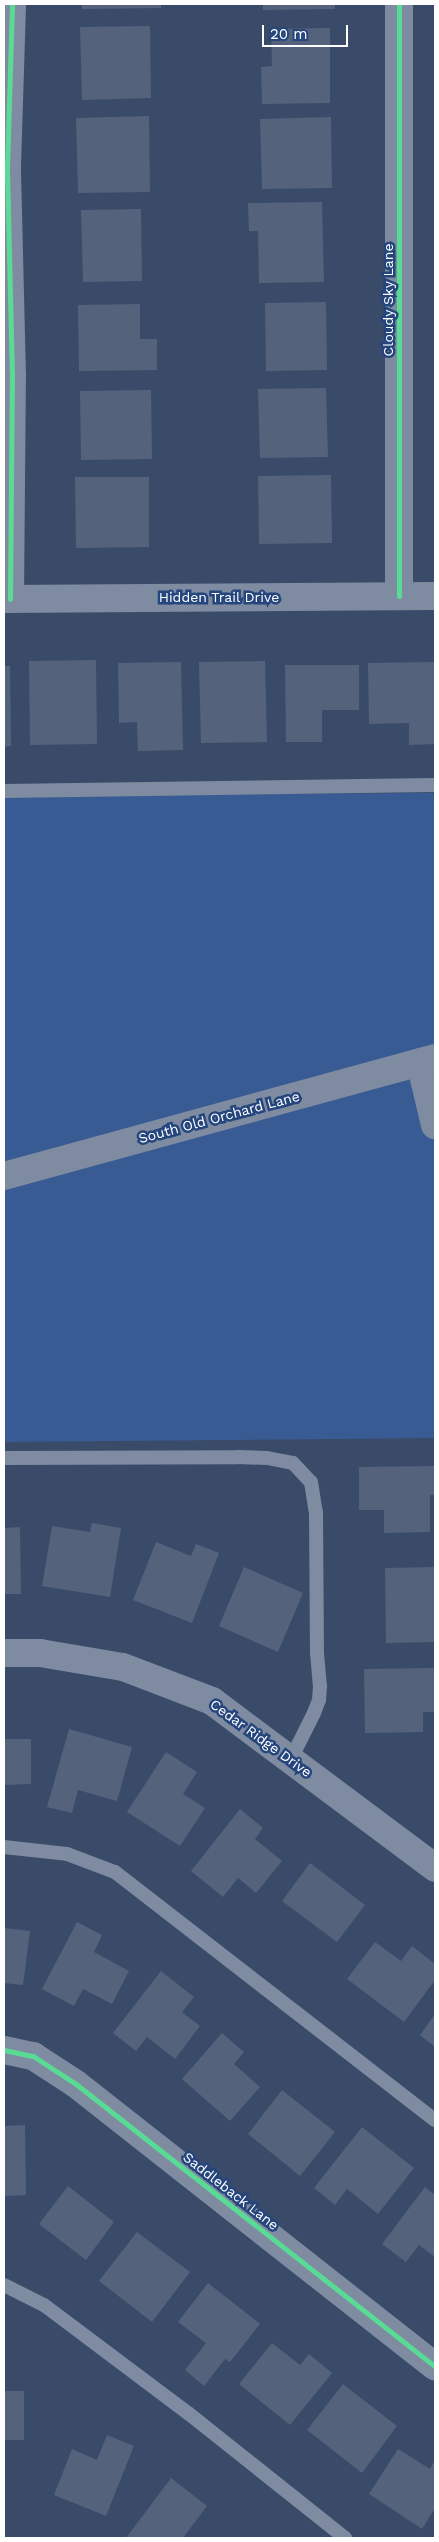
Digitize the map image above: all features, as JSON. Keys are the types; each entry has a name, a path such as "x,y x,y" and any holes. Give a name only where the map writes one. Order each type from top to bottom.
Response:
{"street":[{"path":"7,599 8,376 5,166 12,4"},
{"name":"Cloudy Sky Lane","path":"399,4 399,596"},
{"name":"Hidden Trail Drive","path":"7,599 435,596"},
{"path":"428,1060 435,1125"},
{"name":"South Old Orchard Lane","path":"4,1176 428,1060"},
{"name":"Cedar Ridge Drive","path":"4,1653 40,1653 122,1667 212,1701 435,1868"},
{"name":"Saddleback Lane","path":"4,2050 33,2056 76,2084 435,2366"}],"lane":[{"path":"4,791 435,785"},
{"path":"4,1458 238,1457 267,1458 293,1463 310,1482 316,1512 317,1653 320,1686 319,1700 314,1713 291,1759"},
{"path":"4,1847 67,1854 115,1872 435,2120"},
{"path":"4,2286 44,2305 188,2413 345,2538"}],"shaded area":[{"path":"435,793 435,1438 4,1442 4,796"}],"building":[{"path":"82,4 161,4 161,8 82,9"},
{"path":"263,4 335,4 335,9 263,10"},
{"path":"150,26 151,98 82,100 80,27"},
{"path":"330,28 330,103 262,104 261,67 272,66 271,29"},
{"path":"149,116 150,192 78,193 76,118"},
{"path":"331,117 332,188 262,189 260,119"},
{"path":"322,202 324,282 259,283 258,231 249,231 248,203"},
{"path":"141,209 142,281 83,282 81,210"},
{"path":"326,302 327,370 266,371 265,303"},
{"path":"140,304 140,339 157,339 157,370 79,371 78,305"},
{"path":"326,388 328,457 260,458 258,389"},
{"path":"151,390 152,459 81,460 80,391"},
{"path":"331,475 332,543 259,544 258,476"},
{"path":"75,477 149,477 149,547 76,548"},
{"path":"96,660 97,744 30,745 29,661"},
{"path":"265,661 267,742 201,743 199,662"},
{"path":"181,662 183,750 138,751 137,722 119,723 118,663"},
{"path":"435,662 435,744 409,745 409,723 369,724 368,663"},
{"path":"285,665 359,665 359,710 322,710 322,742 286,742"},
{"path":"4,666 10,666 11,746 4,747"},
{"path":"435,1466 435,1495 430,1495 430,1532 384,1533 384,1510 359,1510 359,1467"},
{"path":"92,1523 121,1528 110,1597 42,1586 52,1526 90,1532"},
{"path":"20,1527 21,1594 4,1594 4,1528"},
{"path":"156,1542 191,1556 196,1544 219,1553 192,1623 133,1600"},
{"path":"244,1567 303,1593 278,1652 219,1626"},
{"path":"435,1567 435,1642 386,1643 385,1568"},
{"path":"435,1668 435,1712 423,1712 423,1732 365,1733 364,1669"},
{"path":"69,1729 132,1747 117,1801 78,1790 72,1813 47,1807"},
{"path":"4,1739 31,1739 31,1784 4,1785"},
{"path":"166,1752 197,1772 183,1794 205,1808 180,1846 127,1812"},
{"path":"240,1809 263,1828 255,1839 282,1861 256,1893 238,1878 223,1897 191,1871"},
{"path":"310,1863 365,1905 337,1942 282,1901"},
{"path":"77,1922 102,1935 94,1952 129,1971 112,2004 83,1989 74,2006 42,1989"},
{"path":"4,1928 30,1931 23,1985 4,1983"},
{"path":"375,1942 401,1961 412,1946 435,1964 435,1980 404,2022 347,1979"},
{"path":"161,1971 194,1997 182,2012 200,2026 175,2059 147,2037 136,2051 113,2033"},
{"path":"435,2014 435,2047 420,2035"},
{"path":"222,2033 244,2052 234,2064 260,2087 230,2121 182,2079"},
{"path":"282,2090 335,2132 300,2176 248,2134"},
{"path":"25,2125 26,2195 4,2196 4,2126"},
{"path":"362,2127 414,2168 378,2214 347,2189 335,2205 314,2188"},
{"path":"68,2186 114,2222 86,2260 39,2224"},
{"path":"425,2187 435,2195 435,2257 419,2245 406,2262 382,2244"},
{"path":"137,2232 190,2272 152,2322 99,2281"},
{"path":"208,2283 260,2324 230,2362 225,2359 204,2386 185,2370 206,2343 178,2322"},
{"path":"272,2343 300,2365 309,2354 332,2373 290,2425 239,2384"},
{"path":"343,2384 397,2426 362,2473 307,2430"},
{"path":"4,2391 24,2391 24,2440 4,2440"},
{"path":"107,2435 134,2446 106,2516 54,2495 72,2449 97,2460"},
{"path":"398,2449 430,2469 435,2460 435,2508 422,2529 369,2494"},
{"path":"171,2478 207,2506 183,2538 126,2538"}],"cycle path":[{"path":"10,599 12,376 7,166 12,4"},
{"path":"399,4 399,596"},
{"path":"4,2050 33,2056 76,2084 435,2366"}]}
